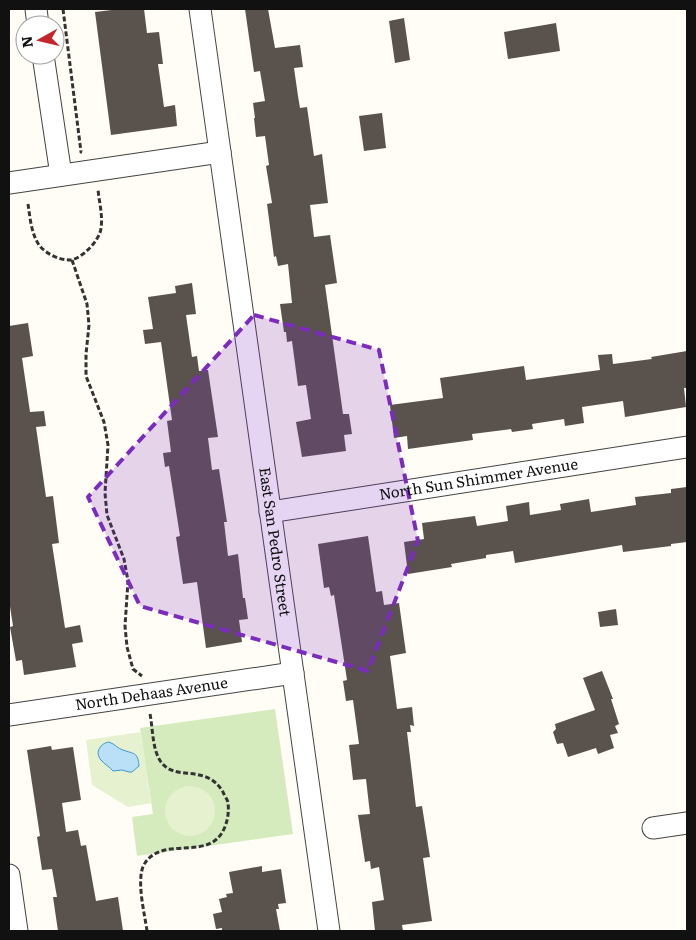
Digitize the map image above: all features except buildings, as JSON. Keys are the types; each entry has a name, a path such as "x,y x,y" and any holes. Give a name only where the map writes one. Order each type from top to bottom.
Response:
{"street":[{"name":"East San Pedro Street","path":"200,9 329,931"},
{"path":"44,65 61,176"},
{"path":"9,183 220,152"},
{"name":"North Sun Shimmer Avenue","path":"270,512 687,447"},
{"name":"North Dehaas Avenue","path":"9,715 293,673"},
{"path":"653,828 687,823"},
{"path":"9,875 17,931"}],"path":[{"path":"62,9 81,152 87,154"},
{"path":"28,204 33,232 40,245 50,254 61,259 72,260 96,242 101,229 98,188"},
{"path":"72,260 87,304 89,326 86,376 104,422 108,445 106,493 108,515 124,559 128,581 125,626 127,647 133,669 141,674 144,681"},
{"path":"147,931 140,878 144,864 157,853 169,848 200,847 213,843 222,833 228,820 228,801 219,786 208,777 166,768 160,761 155,750 149,709"}],"highlighted area":[{"path":"254,315 379,350 418,541 368,671 140,606 88,497"}],"green space":[{"path":"275,709 293,834 137,856 132,817 153,814 140,728"},
{"path":"141,732 151,803 128,807 92,785 86,740"},
{"path":"185,786 195,786 208,793 215,806 215,816 208,829 195,836 185,836 176,832 169,825 165,816 165,806 169,797 176,790"}],"water":[{"path":"109,742 135,754 138,758 139,766 132,772 113,771 102,761 98,754 99,748"}]}
